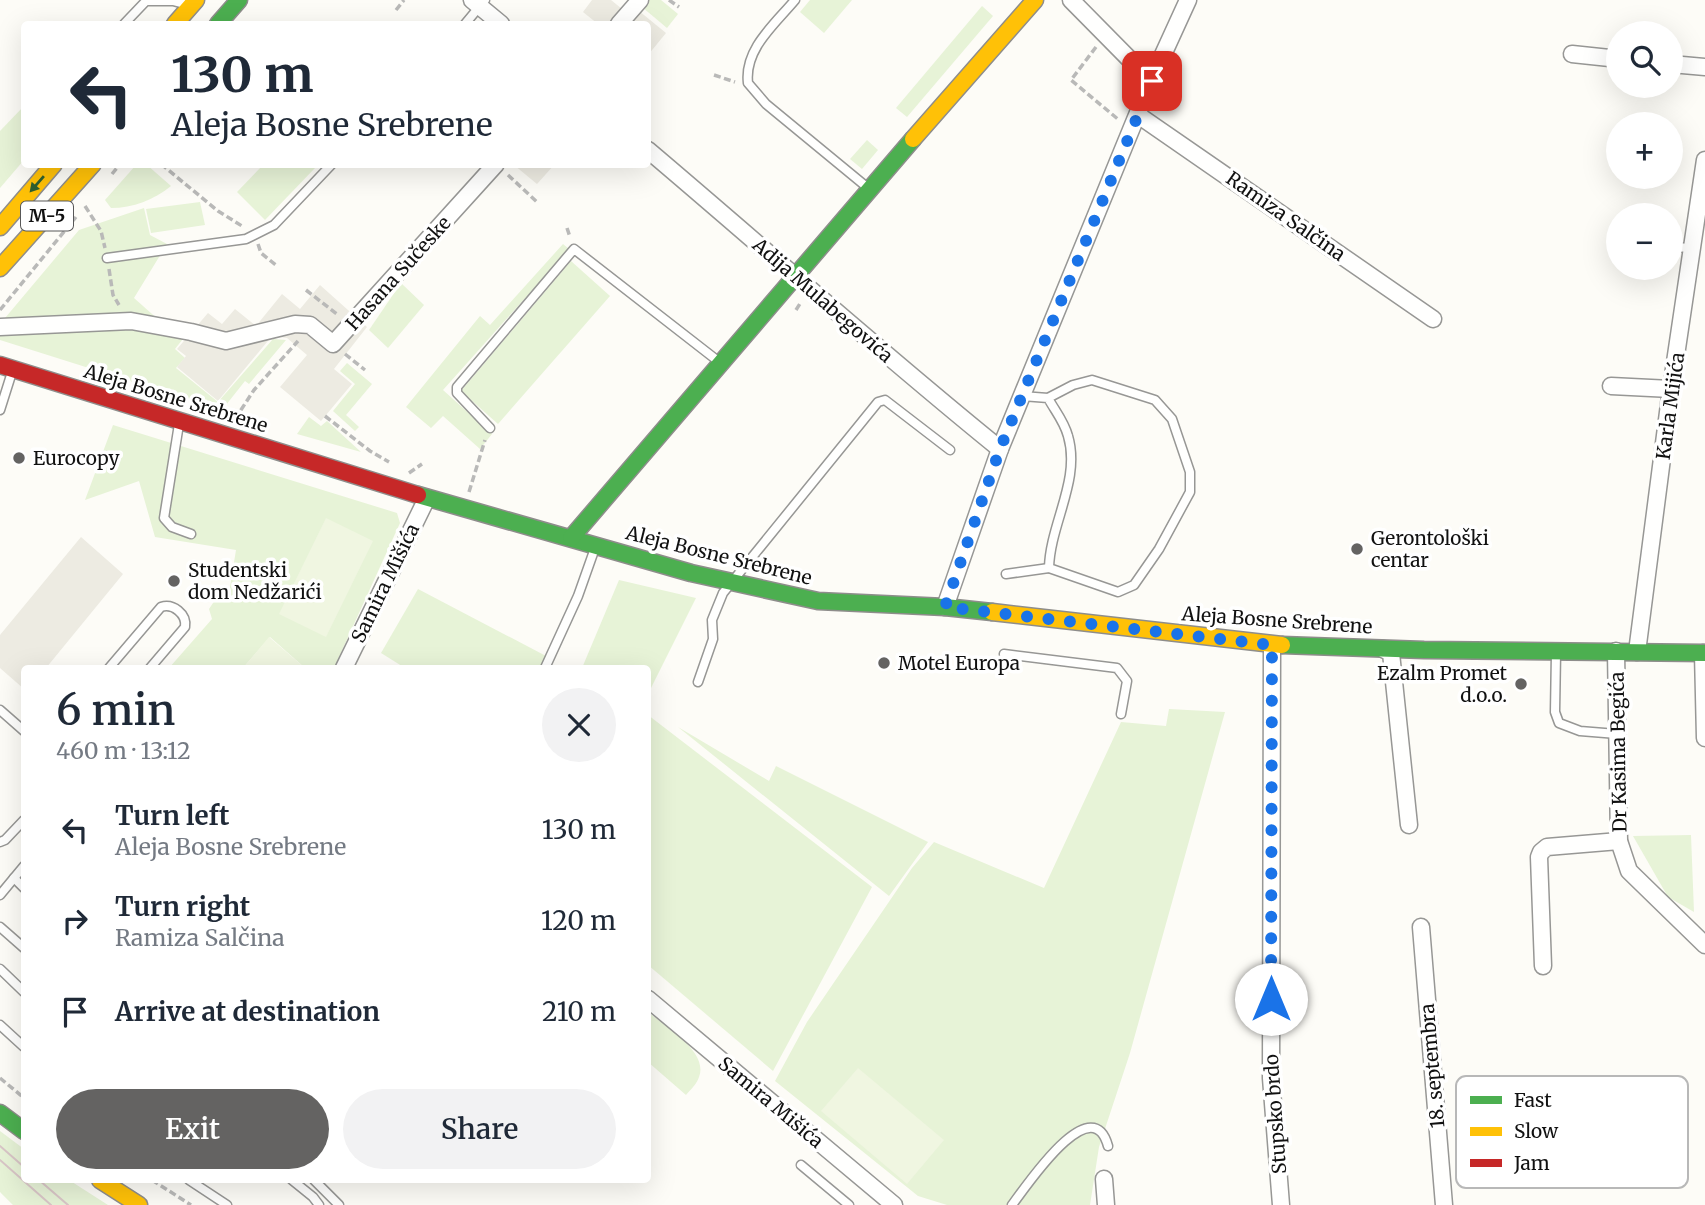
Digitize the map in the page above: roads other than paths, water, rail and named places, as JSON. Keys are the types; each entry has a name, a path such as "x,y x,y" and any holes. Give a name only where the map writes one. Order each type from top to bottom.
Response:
{"street":[{"path":"221,21 239,0"},
{"path":"622,21 640,0"},
{"path":"571,538 794,275 1035,0"},
{"path":"1070,0 1152,81"},
{"path":"945,607 1000,449 1188,0"},
{"path":"479,2 498,21"},
{"path":"178,21 193,3"},
{"path":"1572,54 1606,58"},
{"path":"1683,65 1705,66"},
{"name":"Ramiza Salčina","path":"1138,115 1433,319"},
{"name":"Adija Mulabegovića","path":"651,153 894,363 1000,449"},
{"name":"Karla Mijića","path":"1637,652 1671,389 1705,160"},
{"name":"M-5","path":"0,227 51,168"},
{"name":"M-5","path":"0,268 89,168"},
{"name":"Hasana Sučeske","path":"0,327 131,321 226,341 295,324 310,325 333,344 501,169"},
{"name":"Aleja Bosne Srebrene","path":"6,367 426,498 731,583 818,601 945,607 1272,645 1704,653"},
{"path":"1611,386 1671,389"},
{"name":"Samira Mišića","path":"345,665 426,498"},
{"name":"Stupsko brdo","path":"1272,645 1270,1078 1281,1205"},
{"path":"1383,649 1391,653 1409,825"},
{"name":"Dr Kasima Begića","path":"1616,652 1619,841 1629,871 1705,945"},
{"path":"1704,653 1705,738"},
{"path":"1543,966 1541,852 1547,847 1619,841"},
{"name":"18. septembra","path":"1421,927 1444,1205"},
{"name":"Samira Mišića","path":"651,1002 894,1205"},
{"path":"0,1113 21,1129"},
{"path":"1104,1179 1106,1205"},
{"path":"109,1183 139,1205"}],"lane":[{"path":"795,0 755,47 749,61 748,83 766,104 869,189"},
{"path":"127,21 146,1 193,3"},
{"path":"467,21 479,2"},
{"path":"107,258 246,239 274,225 328,168"},
{"path":"1683,248 1693,248"},
{"path":"490,428 457,393 457,387 574,249 720,363"},
{"path":"0,410 6,367"},
{"path":"1006,574 1049,568 1118,592 1134,585 1159,548 1190,492 1190,472 1172,419 1155,400 1092,380 1073,384 1048,398 1022,396"},
{"path":"1048,398 1063,422 1072,458 1069,480 1052,538 1049,568"},
{"path":"698,682 713,639 712,620 723,593 881,400 885,400 950,450"},
{"path":"179,421 164,518 172,527 191,534"},
{"path":"546,665 578,596 596,545"},
{"path":"112,665 161,607 168,605 184,617 185,627 153,665"},
{"path":"1556,652 1555,712 1559,723 1580,731 1617,734"},
{"path":"1004,654 1117,668 1127,681 1121,714"},
{"path":"0,710 21,728"},
{"path":"0,842 21,823"},
{"path":"0,895 21,870"},
{"path":"14,878 21,885"},
{"path":"0,927 21,945"},
{"path":"0,969 21,989"},
{"path":"0,1025 21,1044"},
{"path":"1012,1205 1058,1147 1078,1130 1092,1127 1099,1130 1105,1136 1108,1146"},
{"path":"801,1165 849,1205"},
{"path":"194,1183 227,1205"},
{"path":"296,1183 319,1205"},
{"path":"317,1183 339,1205"}],"tram line":[{"path":"0,1146 21,1164"},
{"path":"0,1160 21,1179"},
{"path":"26,1183 51,1205"},
{"path":"42,1183 68,1205"}],"place":[{"name":"Eurocopy","path":"19,458"},
{"name":"Gerontološki centar","path":"1357,549"},
{"name":"Studentski dom Nedžarići","path":"174,581"},
{"name":"Motel Europa","path":"884,663"},
{"name":"Ezalm Promet d.o.o.","path":"1521,684"}]}
